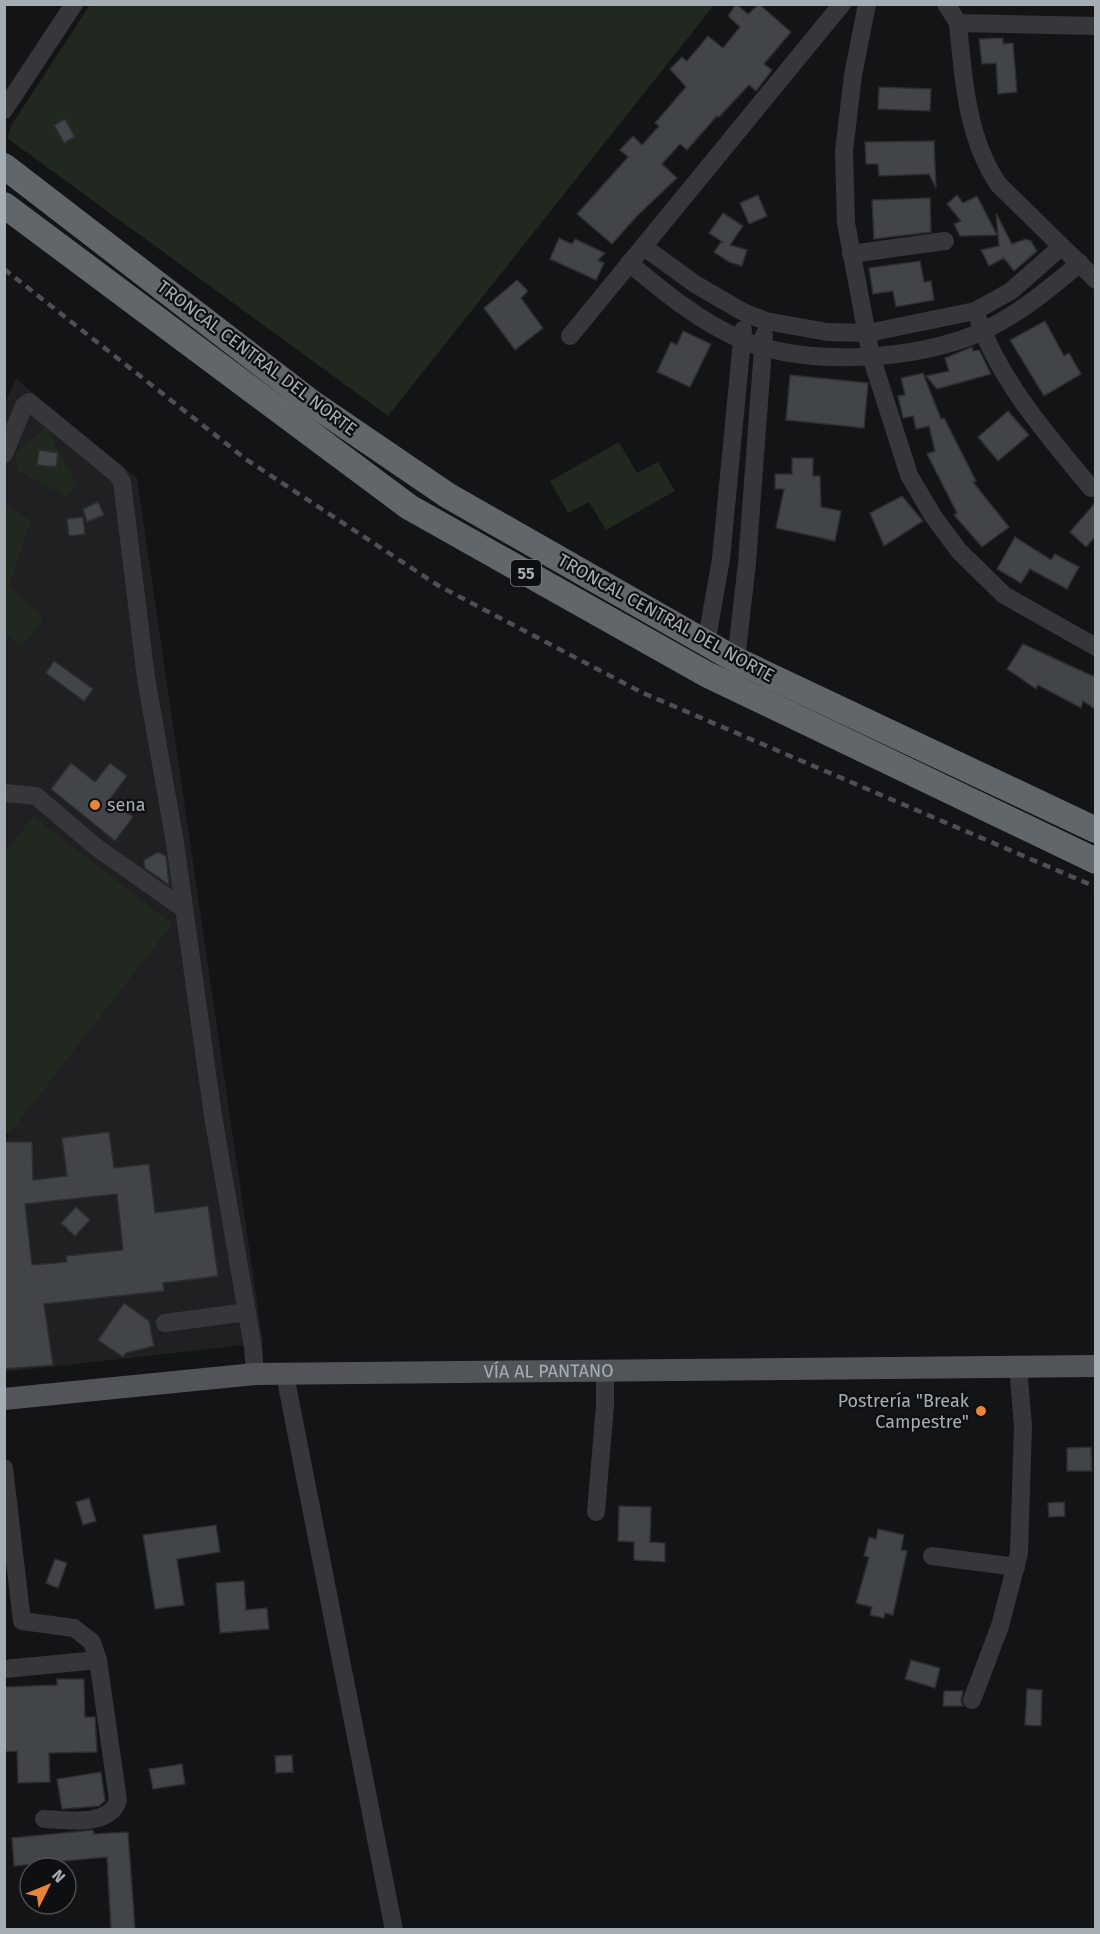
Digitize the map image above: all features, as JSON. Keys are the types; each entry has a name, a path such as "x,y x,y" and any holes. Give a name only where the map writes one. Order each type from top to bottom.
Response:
{"highway":[{"name":"TRONCAL CENTRAL DEL NORTE","path":"4,166 312,403 414,474 736,660 1095,830"},
{"name":"TRONCAL CENTRAL DEL NORTE","path":"4,205 409,507 706,674 1095,861"}],"main road":[{"name":"VÍA AL PANTANO","path":"4,1399 255,1374 1095,1366"}],"street":[{"path":"4,110 74,4"},
{"path":"570,336 842,4"},
{"path":"867,4 853,75 844,151 846,223 872,356 909,475 933,516 959,551 1004,595 1095,647"},
{"path":"946,4 958,23 963,80 979,148 987,168 999,185 1095,280"},
{"path":"958,23 1095,26"},
{"path":"851,254 945,241"},
{"path":"644,247 695,284 745,314 766,321 827,332 868,333 975,311 1011,291 1061,247"},
{"path":"629,263 682,306 741,339 763,346 815,356 872,356 933,347 982,331 1032,303 1080,263"},
{"path":"975,311 982,331 1011,385 1047,435 1091,488"},
{"path":"706,644 721,559 745,314"},
{"path":"736,660 766,321"},
{"path":"4,454 24,406 29,402 117,474 122,482 146,678 184,909 213,1116 247,1311 255,1374"},
{"path":"728,485 752,488"},
{"path":"4,794 36,796 96,848 184,909"},
{"path":"165,1323 247,1311"},
{"path":"972,1700 1000,1626 1019,1553 1023,1426 1018,1367"},
{"path":"596,1512 605,1406 605,1371"},
{"path":"285,1375 394,1929"},
{"path":"4,1468 13,1624 74,1628 92,1642 98,1660 118,1800 116,1808 110,1814 83,1820 44,1819"},
{"path":"932,1556 1016,1567"},
{"path":"4,1669 98,1660"}],"shaded area":[{"path":"90,5 714,5 388,416 7,138 12,124"},
{"name":"sena","path":"16,379 137,478 263,1343 5,1372 4,1141 9,1135 4,1131 4,405"},
{"path":"46,427 77,485 67,497 17,470 16,453"},
{"path":"619,442 637,473 658,462 675,491 606,530 589,502 568,513 550,481"},
{"path":"5,504 31,521 9,585 44,618 22,647 5,633"},
{"path":"33,816 172,924 9,1134 4,1131 5,853"}],"building":[{"path":"736,4 748,14 759,4 791,32 764,64 772,70 756,91 749,85 687,150 680,144 662,164 677,178 637,216 612,244 577,214 628,157 620,150 633,136 642,145 659,126 655,123 686,87 670,69 682,57 687,61 708,36 723,48 740,27 728,16"},
{"path":"1003,38 1003,44 1013,43 1017,92 998,94 996,63 982,64 979,39"},
{"path":"879,87 931,89 930,111 878,109"},
{"path":"65,119 75,137 64,143 54,125"},
{"path":"934,141 936,188 929,174 879,176 878,164 866,164 865,142"},
{"path":"758,195 767,216 749,224 740,203"},
{"path":"957,195 963,203 977,196 997,235 960,236 954,224 961,221 947,204"},
{"path":"930,198 931,232 874,239 872,200"},
{"path":"723,213 743,226 730,245 747,250 742,266 729,262 714,252 721,242 724,243 709,233"},
{"path":"996,213 1012,244 1026,239 1031,241 1037,251 1014,271 1004,258 989,266 981,250 999,246"},
{"path":"559,238 572,244 575,239 605,253 598,260 604,263 596,280 550,259"},
{"path":"920,261 924,282 931,281 934,300 896,307 893,291 873,294 869,268"},
{"path":"517,280 528,291 521,298 543,328 515,350 484,308"},
{"path":"1045,321 1064,356 1069,353 1081,374 1044,396 1010,340"},
{"path":"683,331 711,344 690,387 657,372 671,342 677,345"},
{"path":"972,347 973,351 979,350 991,374 937,389 926,376 949,371 945,358"},
{"path":"923,373 941,419 944,418 976,481 973,482 1009,527 982,547 954,515 957,513 927,454 935,451 929,426 916,429 913,416 903,418 898,396 905,395 901,378"},
{"path":"790,375 868,383 864,428 786,420"},
{"path":"1008,411 1029,435 998,461 978,437"},
{"path":"39,450 58,453 56,467 37,465"},
{"path":"792,458 813,458 813,476 820,476 821,507 841,511 835,541 776,528 784,489 775,489 775,474 792,474"},
{"path":"902,496 923,521 884,546 870,513"},
{"path":"98,502 104,515 87,522 83,509"},
{"path":"1095,503 1095,537 1086,547 1070,532"},
{"path":"83,517 85,534 69,536 67,519"},
{"path":"1015,537 1051,560 1055,554 1079,567 1067,589 1030,569 1021,583 997,569"},
{"path":"1023,644 1095,677 1095,709 1083,701 1081,708 1038,685 1036,689 1007,669"},
{"path":"54,661 93,689 84,701 46,673"},
{"path":"71,763 95,782 110,763 127,776 109,800 133,817 115,841 51,789"},
{"path":"158,852 166,856 169,885 145,868 144,860"},
{"path":"109,1132 114,1168 149,1164 155,1213 208,1206 218,1276 163,1283 164,1291 44,1304 53,1365 4,1369 4,1142 32,1142 33,1180 67,1176 62,1138","holes":["117,1194 123,1250 66,1256 67,1262 32,1265 25,1204"]},
{"path":"76,1207 90,1220 75,1236 61,1223"},
{"path":"124,1303 149,1321 154,1346 126,1353 123,1357 98,1340"},
{"path":"1091,1447 1092,1471 1067,1471 1067,1448"},
{"path":"89,1498 96,1521 83,1525 76,1502"},
{"path":"1064,1502 1065,1516 1049,1517 1048,1503"},
{"path":"619,1506 651,1507 650,1542 665,1543 665,1562 634,1560 634,1542 618,1541"},
{"path":"216,1525 220,1552 177,1559 184,1605 155,1609 143,1535"},
{"path":"878,1529 904,1535 901,1550 907,1551 893,1615 885,1613 884,1618 870,1615 872,1607 856,1603 869,1557 864,1556 869,1537 876,1539"},
{"path":"55,1559 67,1563 58,1588 46,1583"},
{"path":"244,1581 246,1610 267,1608 269,1629 220,1633 216,1583"},
{"path":"911,1660 940,1668 935,1688 905,1679"},
{"path":"57,1679 84,1679 85,1717 95,1717 97,1752 49,1753 50,1782 18,1783 17,1751 4,1752 4,1687 57,1685"},
{"path":"1027,1689 1042,1690 1041,1726 1025,1725"},
{"path":"944,1691 963,1691 961,1701 963,1706 943,1706"},
{"path":"292,1755 293,1772 276,1773 275,1756"},
{"path":"182,1764 185,1784 153,1789 149,1769"},
{"path":"101,1772 105,1801 99,1806 62,1809 57,1779"},
{"path":"93,1830 94,1834 128,1832 135,1929 111,1929 107,1857 78,1860 78,1856 18,1856 18,1866 14,1866 12,1838"}],"railway":[{"path":"4,269 247,460 439,586 643,693 1096,887"}],"place":[{"name":"sena","path":"95,805"},
{"name":"Postrería \"Break Campestre\"","path":"981,1411"}]}
